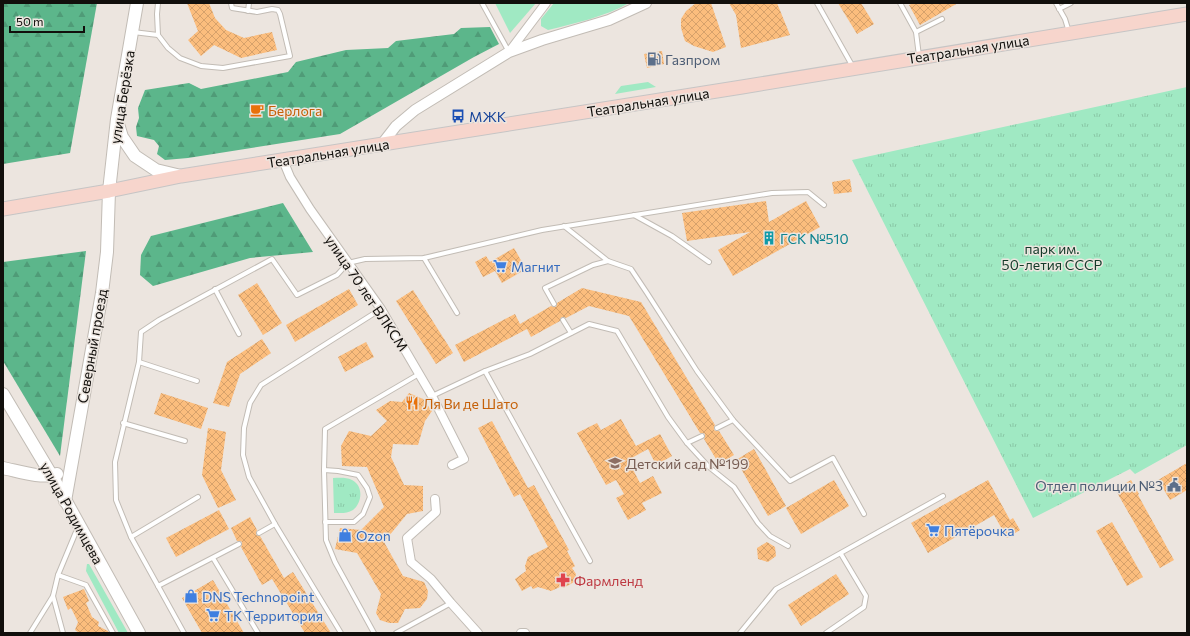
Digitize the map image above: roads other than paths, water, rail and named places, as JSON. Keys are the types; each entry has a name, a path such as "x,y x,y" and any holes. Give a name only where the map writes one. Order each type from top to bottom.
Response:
{"main road":[{"name":"улица Берёзка","path":"109,190 117,119 137,3"},
{"name":"Театральная улица","path":"3,208 181,176 1187,14"},
{"path":"117,119 122,137 135,156 156,170 181,176"},
{"name":"Северный проезд","path":"65,501 102,293 107,252 109,190"},
{"name":"улица Родимцева","path":"3,394 52,476 139,633"},
{"path":"3,468 31,474 52,476 70,470"}],"street":[{"path":"509,52 546,3"},
{"path":"382,144 396,126 415,110 509,52 542,40 609,20 646,3"},
{"name":"улица 70 лет ВЛКСМ","path":"283,160 290,177 310,209 381,309 432,396 464,459 452,465"},
{"path":"435,499 436,512 407,538 412,562 431,579 478,633"},
{"path":"521,633 526,633"}],"lane":[{"path":"158,3 158,36 168,48 180,58 201,66 223,68 290,56 278,10 272,9 257,12 248,11 232,8 231,3"},
{"path":"248,11 249,3"},
{"path":"482,3 509,52"},
{"path":"817,3 854,68"},
{"path":"900,3 916,32 919,58"},
{"path":"1056,3 1065,18 1069,33"},
{"path":"1059,9 1071,3"},
{"path":"916,32 942,19"},
{"path":"132,31 158,36"},
{"path":"184,633 132,537 116,500 114,462 139,362 141,332 159,320 272,259 297,295 337,275 348,263 365,259 424,258 542,230 772,193 808,192 824,205"},
{"path":"633,215 672,236 709,262"},
{"path":"564,226 608,261 631,269 697,371 733,420 790,481 832,458 864,514"},
{"path":"424,258 457,313"},
{"path":"554,304 545,288 593,266 608,261"},
{"path":"215,289 239,334"},
{"path":"341,633 275,524 249,477 243,455 244,428 250,403 261,385 381,309"},
{"path":"563,320 571,333"},
{"path":"432,396 485,371 530,354 589,324 617,331 668,417 687,443 710,467 734,487 762,528 770,536 788,546"},
{"path":"139,362 197,381"},
{"path":"485,371 590,561"},
{"path":"374,633 335,562 326,540 324,470 325,429 419,374"},
{"path":"717,428 733,420"},
{"path":"123,423 185,442"},
{"path":"687,443 702,436"},
{"path":"324,470 358,475 367,488 370,498 363,514 354,522 325,522"},
{"path":"132,537 198,496"},
{"path":"740,633 776,590 943,496"},
{"path":"259,533 275,524"},
{"path":"30,633 53,596 58,575 79,525"},
{"path":"158,586 239,544"},
{"path":"826,633 864,607 866,596 841,554"},
{"path":"213,558 258,633"},
{"path":"58,575 86,585 113,633"},
{"path":"53,596 63,633"},
{"path":"396,633 451,603"}],"place":[{"name":"Газпром","path":"654,59"},
{"name":"Берлога","path":"257,110"},
{"name":"МЖК","path":"458,116"},
{"name":"ГСК №510","path":"769,238"},
{"name":"Магнит","path":"500,266"},
{"name":"Ля Ви де Шато","path":"412,403"},
{"name":"Детский сад №199","path":"615,463"},
{"name":"Отдел полиции №3","path":"1174,485"},
{"name":"Пятёрочка","path":"933,530"},
{"name":"Ozon","path":"345,535"},
{"name":"Фармленд","path":"563,580"},
{"name":"DNS Technopoint","path":"191,596"},
{"name":"ТК Территория","path":"213,615"}],"park label":[{"name":"парк им. 50-летия СССР","path":"1052,256"}]}
